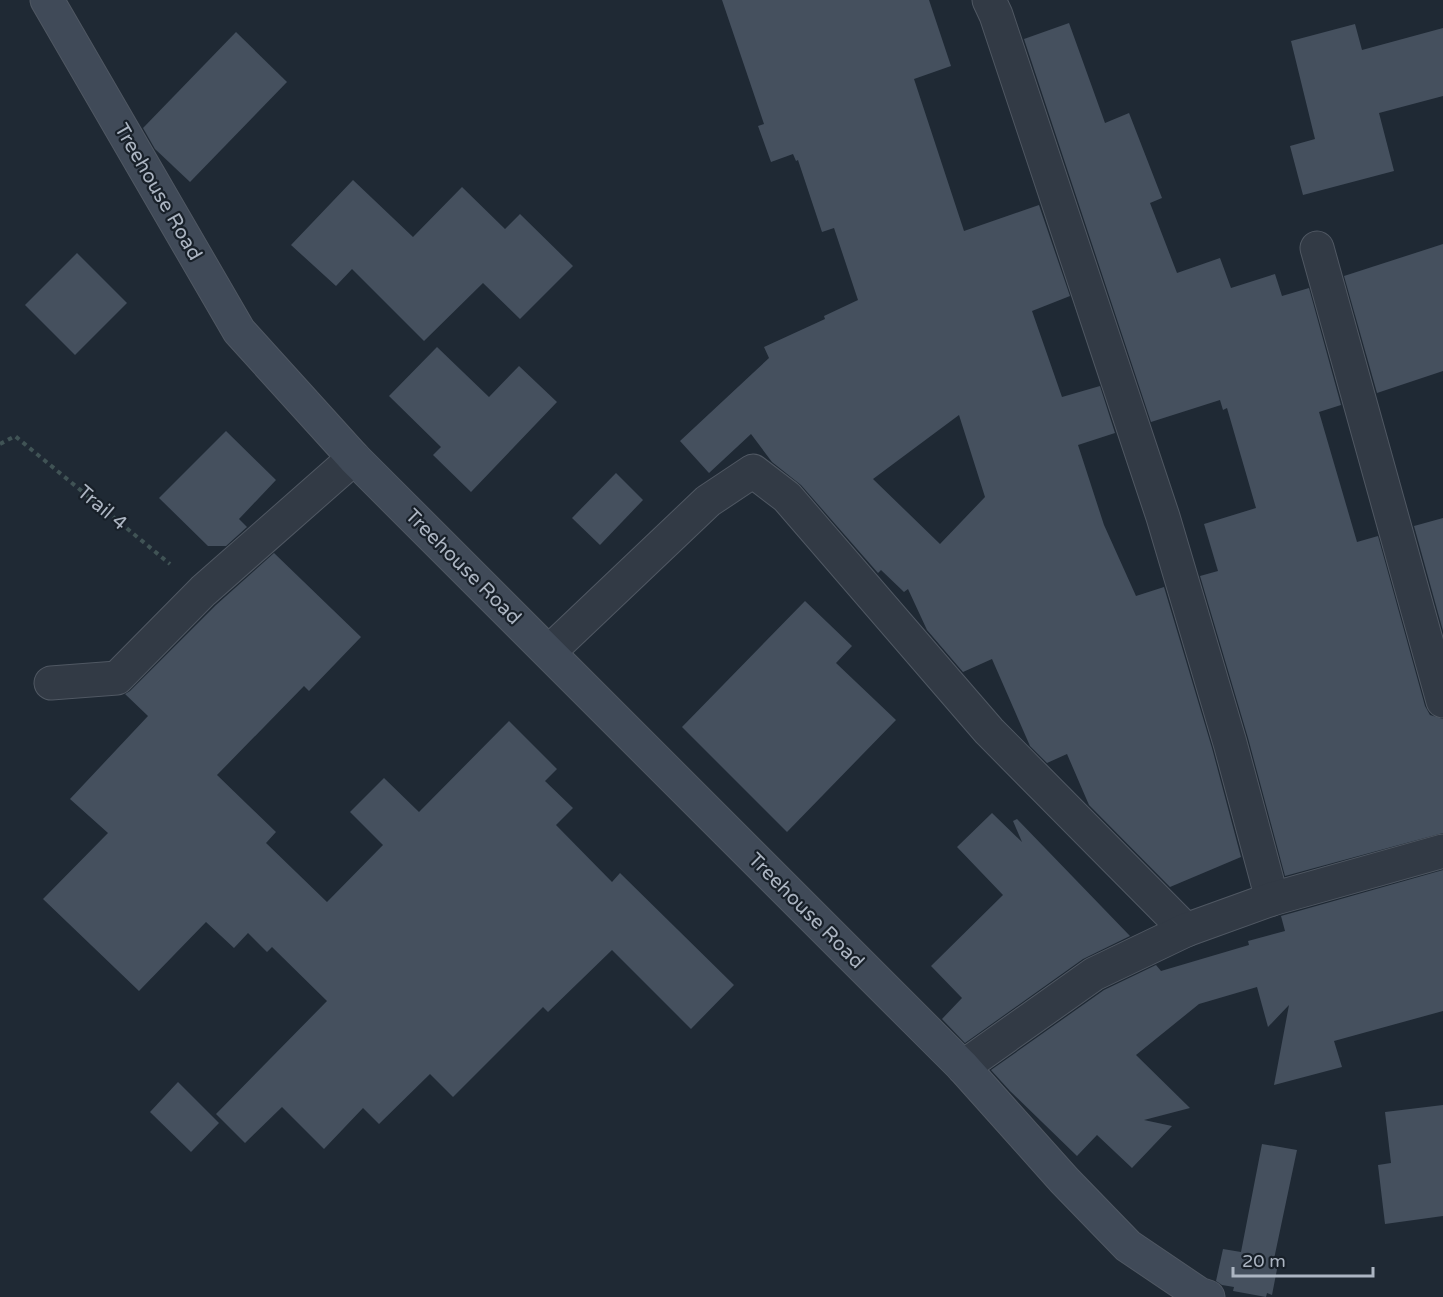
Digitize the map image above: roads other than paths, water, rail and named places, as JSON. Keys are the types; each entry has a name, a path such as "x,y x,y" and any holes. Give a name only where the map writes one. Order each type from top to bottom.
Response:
{"street":[{"name":"Treehouse Road","path":"47,0 239,331 354,458 963,1067 1064,1180 1128,1246 1199,1294 1208,1297"},
{"path":"989,0 996,15 1163,517 1230,743 1272,899"},
{"path":"1317,248 1443,701"},
{"path":"51,683 117,678 203,591 354,458"},
{"path":"549,652 708,501 753,471 787,497 989,731 1186,930"},
{"path":"963,1067 1094,974 1186,930 1272,899 1443,851"}]}
